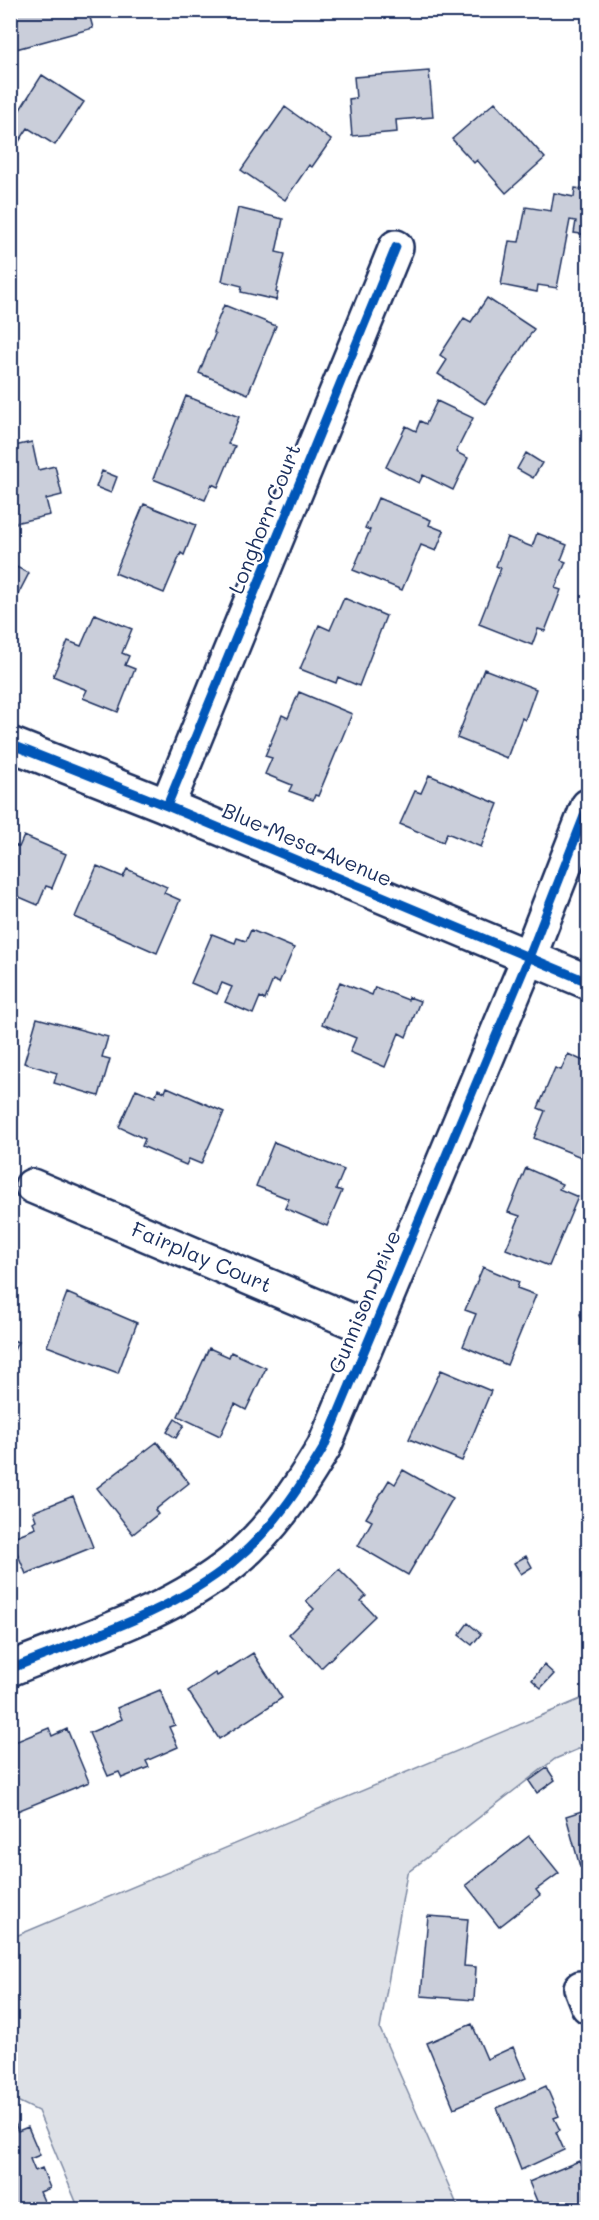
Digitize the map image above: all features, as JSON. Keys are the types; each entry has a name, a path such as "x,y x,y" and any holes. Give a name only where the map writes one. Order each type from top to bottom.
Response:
{"street":[{"name":"Longhorn Court","path":"167,806 396,247"},
{"name":"Blue Mesa Avenue","path":"10,744 167,806 588,982"},
{"name":"Gunnison Drive","path":"10,1669 150,1613 194,1590 233,1562 264,1532 304,1481 324,1447 529,957 588,806"},
{"name":"Fairplay Court","path":"32,1186 373,1330"}],"shaded area":[{"path":"588,1696 588,1745 555,1759 407,1873 380,2029 459,2209 79,2209 38,2111 11,2098 11,1938"}],"building":[{"path":"21,10 88,10 93,28 16,49 10,28 10,13"},
{"path":"429,71 433,117 396,120 397,132 352,136 349,99 356,98 354,77"},
{"path":"42,75 84,102 55,145 28,128 12,152 10,151 10,112 16,116"},
{"path":"495,102 545,158 506,193 477,160 474,163 452,139"},
{"path":"285,107 331,140 312,167 309,165 285,200 241,170"},
{"path":"575,188 588,190 588,235 574,233 576,221 570,220 557,288 538,285 537,292 501,285 509,241 519,242 526,207 551,211 554,193 574,197"},
{"path":"238,208 283,219 276,252 285,254 276,300 241,292 242,286 222,281"},
{"path":"487,298 534,329 485,404 438,374 447,360 440,355 464,318 471,322"},
{"path":"224,305 276,326 248,394 199,373"},
{"path":"186,396 239,417 228,444 235,446 218,487 212,484 205,500 153,479"},
{"path":"437,401 473,418 456,452 468,458 453,490 423,475 419,483 386,467 406,426 416,431 420,421 426,424"},
{"path":"32,442 38,470 55,466 62,495 46,499 50,515 10,524 10,447"},
{"path":"526,453 542,463 533,478 517,469"},
{"path":"102,471 117,477 111,493 96,487"},
{"path":"378,498 431,520 429,525 444,531 436,551 421,545 402,590 353,570 370,530 365,528"},
{"path":"144,504 196,525 184,555 181,553 164,593 115,573"},
{"path":"537,533 567,545 561,560 566,562 555,588 561,590 545,631 538,629 532,645 479,624 501,568 496,566 507,537 532,547"},
{"path":"10,564 29,573 10,610"},
{"path":"344,598 386,616 359,686 338,677 336,683 300,669 319,625 330,630"},
{"path":"95,614 132,629 122,653 129,656 125,665 135,669 118,712 83,698 87,690 53,676 68,641 81,646"},
{"path":"484,669 536,689 525,720 522,718 507,758 457,738"},
{"path":"299,692 352,714 318,796 315,795 313,800 289,791 292,785 265,774 272,758 265,756 282,715 288,718"},
{"path":"429,775 498,804 481,847 447,833 443,842 400,824 415,791 421,793"},
{"path":"24,836 66,854 52,888 46,886 38,905 10,893 10,843 19,847"},
{"path":"97,866 123,877 127,869 167,887 164,893 180,900 157,953 75,917"},
{"path":"251,930 294,948 279,983 273,980 265,1000 260,997 253,1014 225,1002 232,987 222,983 217,994 191,983 212,934 235,943 237,938 246,941"},
{"path":"340,982 372,995 375,987 408,1000 409,997 420,1001 406,1037 399,1033 385,1067 350,1052 356,1038 322,1024"},
{"path":"37,1018 108,1037 102,1057 110,1059 99,1096 54,1083 57,1073 24,1063"},
{"path":"568,1054 588,1063 588,1153 586,1159 534,1138 545,1111 538,1108 555,1068 561,1070"},
{"path":"167,1087 224,1112 201,1164 189,1159 186,1165 142,1146 145,1139 119,1127 136,1089 155,1097 158,1089 165,1092"},
{"path":"274,1142 344,1170 336,1189 342,1191 327,1226 285,1208 289,1199 256,1186"},
{"path":"526,1168 562,1184 559,1189 578,1197 549,1266 506,1249 520,1216 508,1212"},
{"path":"483,1267 519,1282 517,1288 536,1295 507,1365 463,1346 476,1314 465,1310"},
{"path":"67,1293 137,1323 118,1373 47,1346"},
{"path":"588,1310 588,1322 584,1324 580,1314"},
{"path":"10,1339 18,1342 10,1358"},
{"path":"209,1348 229,1357 231,1352 266,1368 246,1410 235,1404 220,1436 178,1416"},
{"path":"441,1370 491,1391 462,1461 409,1439"},
{"path":"175,1419 184,1425 176,1438 167,1432"},
{"path":"157,1442 189,1483 155,1510 158,1514 133,1534 97,1488"},
{"path":"403,1470 453,1498 408,1575 358,1546 372,1521 366,1518 389,1480 395,1484"},
{"path":"73,1496 93,1547 26,1574 11,1538 36,1528 33,1522 36,1520 33,1512"},
{"path":"526,1556 532,1567 521,1574 514,1563"},
{"path":"339,1569 366,1596 361,1601 375,1616 321,1668 289,1634 314,1609 306,1601"},
{"path":"468,1623 481,1634 472,1645 459,1635"},
{"path":"253,1653 282,1698 219,1739 188,1691 215,1673 217,1676"},
{"path":"544,1665 554,1674 541,1688 532,1680"},
{"path":"160,1690 175,1725 169,1727 178,1747 146,1761 149,1767 122,1778 119,1772 108,1776 89,1733 122,1719 117,1708"},
{"path":"49,1728 52,1736 67,1729 89,1782 10,1814 10,1744"},
{"path":"547,1768 555,1780 537,1793 529,1781"},
{"path":"588,1809 588,1864 580,1867 566,1816"},
{"path":"529,1836 559,1873 536,1890 540,1895 499,1927 466,1885"},
{"path":"428,1916 468,1919 464,1966 476,1967 474,2000 421,1996"},
{"path":"472,2024 487,2059 513,2047 526,2078 454,2108 427,2043"},
{"path":"546,2086 559,2116 554,2118 560,2130 556,2132 564,2150 521,2170 497,2108"},
{"path":"15,2123 18,2131 28,2127 40,2155 30,2159 35,2171 42,2168 50,2188 40,2192 47,2208 43,2210 10,2210 10,2125"},
{"path":"579,2161 588,2183 588,2210 538,2210 539,2206 529,2182"}],"cycle path":[{"path":"167,806 396,247"},
{"path":"10,744 167,806 588,982"},
{"path":"10,1669 154,1611 208,1580 247,1550 272,1523 305,1478 324,1447 529,957 588,806"}]}
